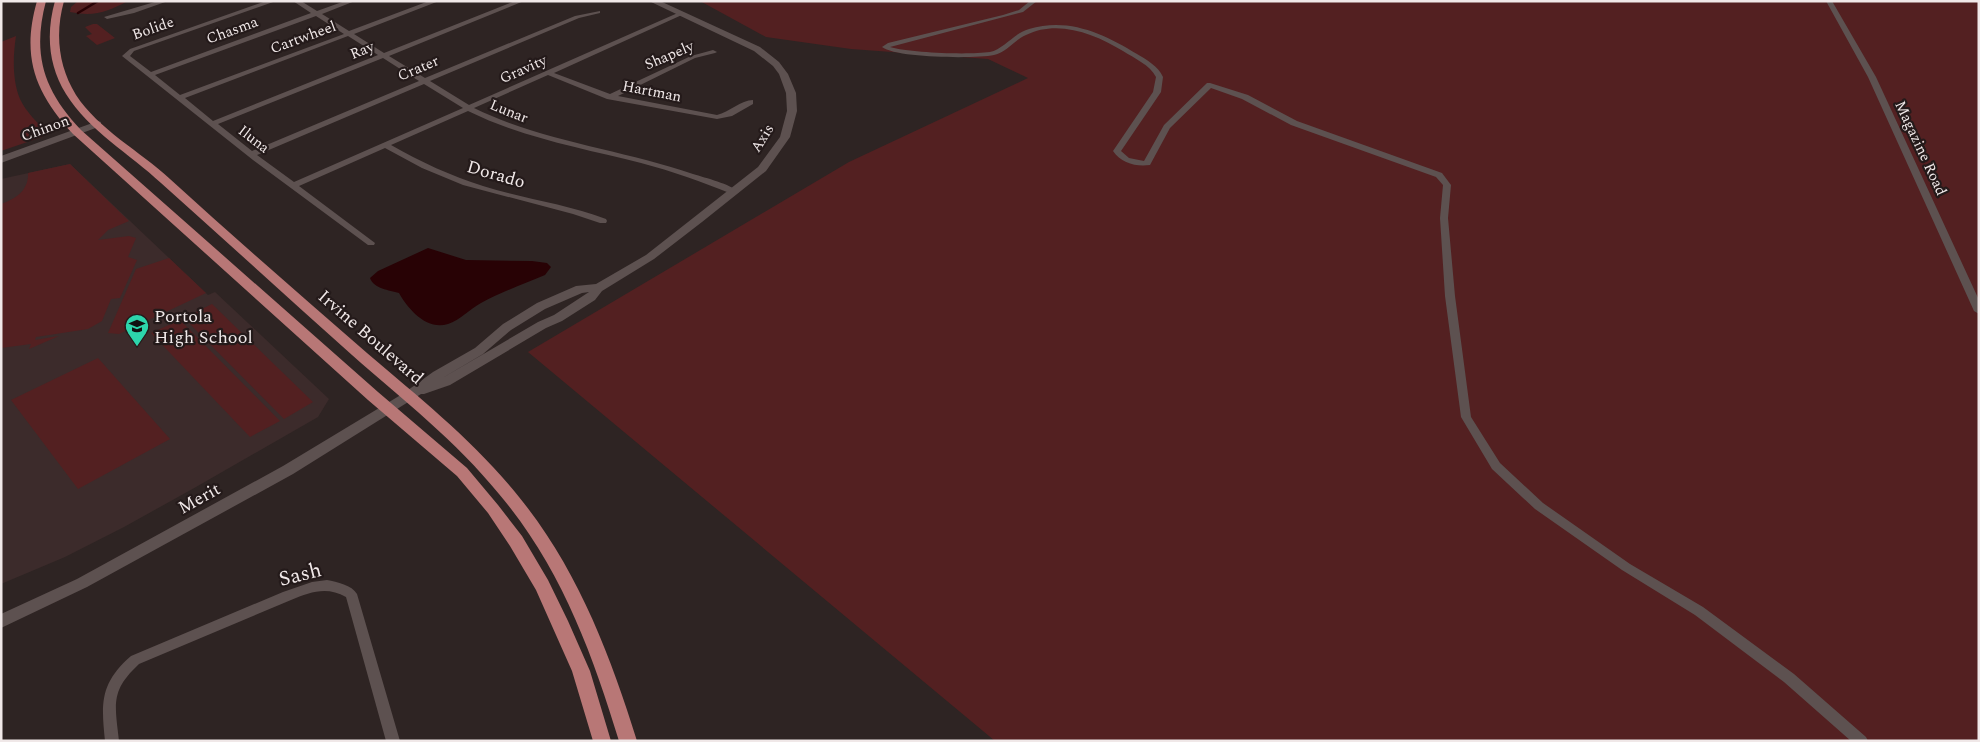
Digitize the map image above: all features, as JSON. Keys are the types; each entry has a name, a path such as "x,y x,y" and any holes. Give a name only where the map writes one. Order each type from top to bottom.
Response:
{"main road":[{"path":"42,1 34,42 41,80 55,108 77,132 462,472 493,509 516,541 542,585 581,671 602,741"},
{"name":"Irvine Boulevard","path":"60,1 55,18 54,52 71,95 98,124 147,164 254,262 409,396 469,451 514,500 546,546 587,624 604,665 628,741"}],"street":[{"path":"107,17 132,12 165,1"},
{"name":"Bolide","path":"128,53 273,1"},
{"name":"Lunar","path":"296,1 468,108 496,122 530,134 672,168 735,192"},
{"name":"Chasma","path":"149,75 352,1"},
{"name":"Cartwheel","path":"179,98 436,1"},
{"name":"Ray","path":"212,124 521,1"},
{"name":"Axis","path":"409,396 446,382 542,325 558,318 591,297 598,288 650,257 735,192 771,159 785,137 792,112 791,93 783,74 761,52 682,13 653,1"},
{"path":"1034,1 1021,11 1005,16 890,44 886,47 888,50 906,52 977,56 996,52 1019,35 1038,28 1073,27 1101,35 1152,67 1160,76 1161,82 1157,92 1117,151 1129,161 1148,162 1168,127 1210,84 1245,97 1294,123 1439,175 1447,185 1444,218 1450,296 1466,417 1496,466 1539,506 1626,567 1699,611 1789,678 1861,741"},
{"name":"Magazine Road","path":"1829,1 1872,77 1979,311"},
{"name":"Crater","path":"251,154 578,17 598,12"},
{"name":"Gravity","path":"293,186 682,13"},
{"name":"Shapely","path":"610,97 693,57 712,52"},
{"name":"Iluna","path":"128,53 126,56 149,75 293,186 371,243"},
{"name":"Hartman","path":"548,72 610,97 717,116 729,114 750,102"},
{"name":"Chinon","path":"1,160 98,124"},
{"name":"Dorado","path":"385,145 426,167 467,183 494,192 576,210 603,221"},
{"name":"Axis","path":"409,396 437,375 479,351 506,327 528,313 584,288 598,288"},
{"path":"528,313 542,325"},
{"name":"Merit","path":"1,621 82,583 203,518 288,470 409,396"},
{"name":"Sash","path":"112,741 109,712 110,691 120,672 135,660 287,596 308,588 329,584 341,587 351,594 393,741"}],"shaded area":[{"path":"78,1 128,1 94,14 70,12 71,7"},
{"path":"700,1 1979,1 1979,741 995,741 528,352 849,162 1028,78 988,59 851,49 766,37"},
{"path":"97,24 115,38 97,45 86,36 92,34 85,27"},
{"path":"16,36 14,68 17,92 25,108 47,133 42,137 1,151 1,42"},
{"name":"Portola High School","path":"70,164 208,295 215,292 329,399 318,417 196,487 65,557 1,584 1,179"},
{"path":"70,164 129,221 108,230 98,240 129,236 136,238 128,257 137,260 120,298 111,299 102,321 88,329 36,337 35,340 59,336 29,349 31,344 1,348 1,204 12,199 24,189 28,173"},
{"path":"428,248 466,260 532,261 547,263 551,267 545,275 477,305 448,324 433,324 413,312 399,293 378,287 370,278 378,271"},
{"path":"169,258 206,293 119,334 108,333 136,269"},
{"path":"212,304 313,402 284,419 184,318"},
{"path":"180,320 280,421 250,437 151,333"},
{"path":"98,358 170,439 78,489 11,400"}],"waterway":[{"path":"78,13 98,1"}],"place":[{"name":"Portola High School","path":"137,347"}]}
